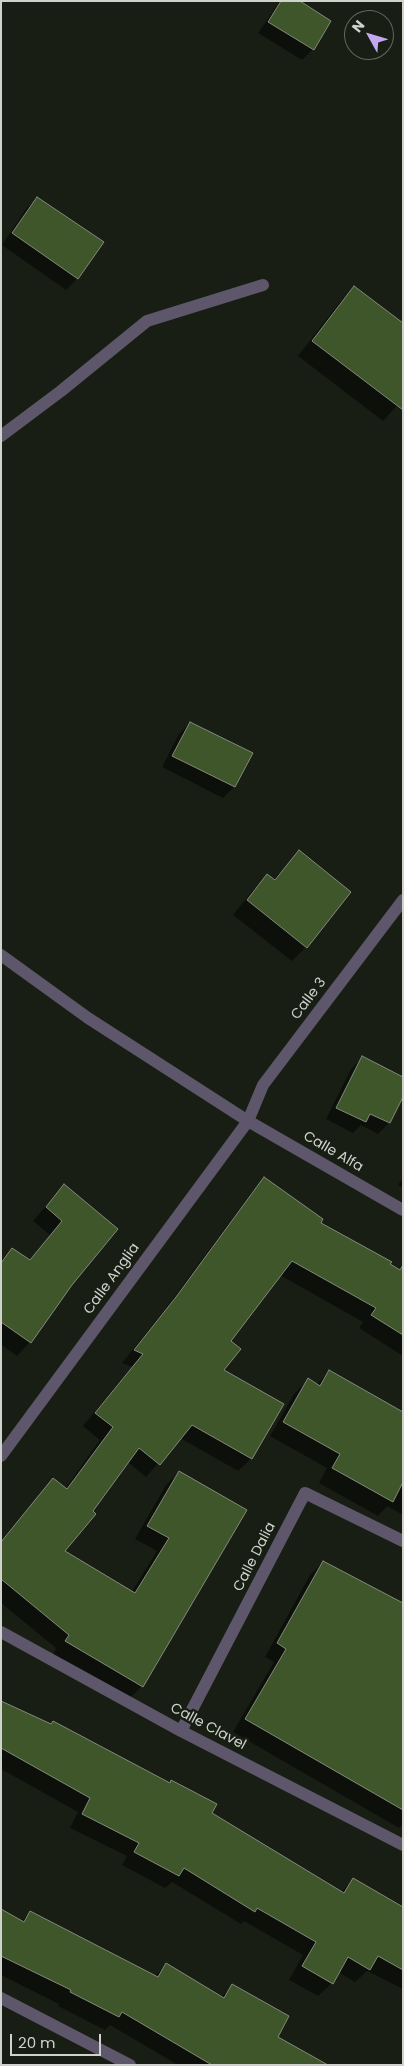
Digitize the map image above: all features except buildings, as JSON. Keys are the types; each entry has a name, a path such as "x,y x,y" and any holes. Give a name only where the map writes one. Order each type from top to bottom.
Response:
{"street":[{"path":"1,436 61,391 147,321 264,285"},
{"name":"Calle 3","path":"248,1121 264,1085 403,900"},
{"name":"Calle Alfa","path":"1,955 88,1018 248,1121 403,1210"},
{"name":"Calle Anglia","path":"1,1456 248,1121"},
{"name":"Calle Dalia","path":"182,1731 305,1494 403,1541"},
{"name":"Calle Clavel","path":"1,1632 182,1731 403,1845"},
{"path":"1,1998 130,2065"}]}
